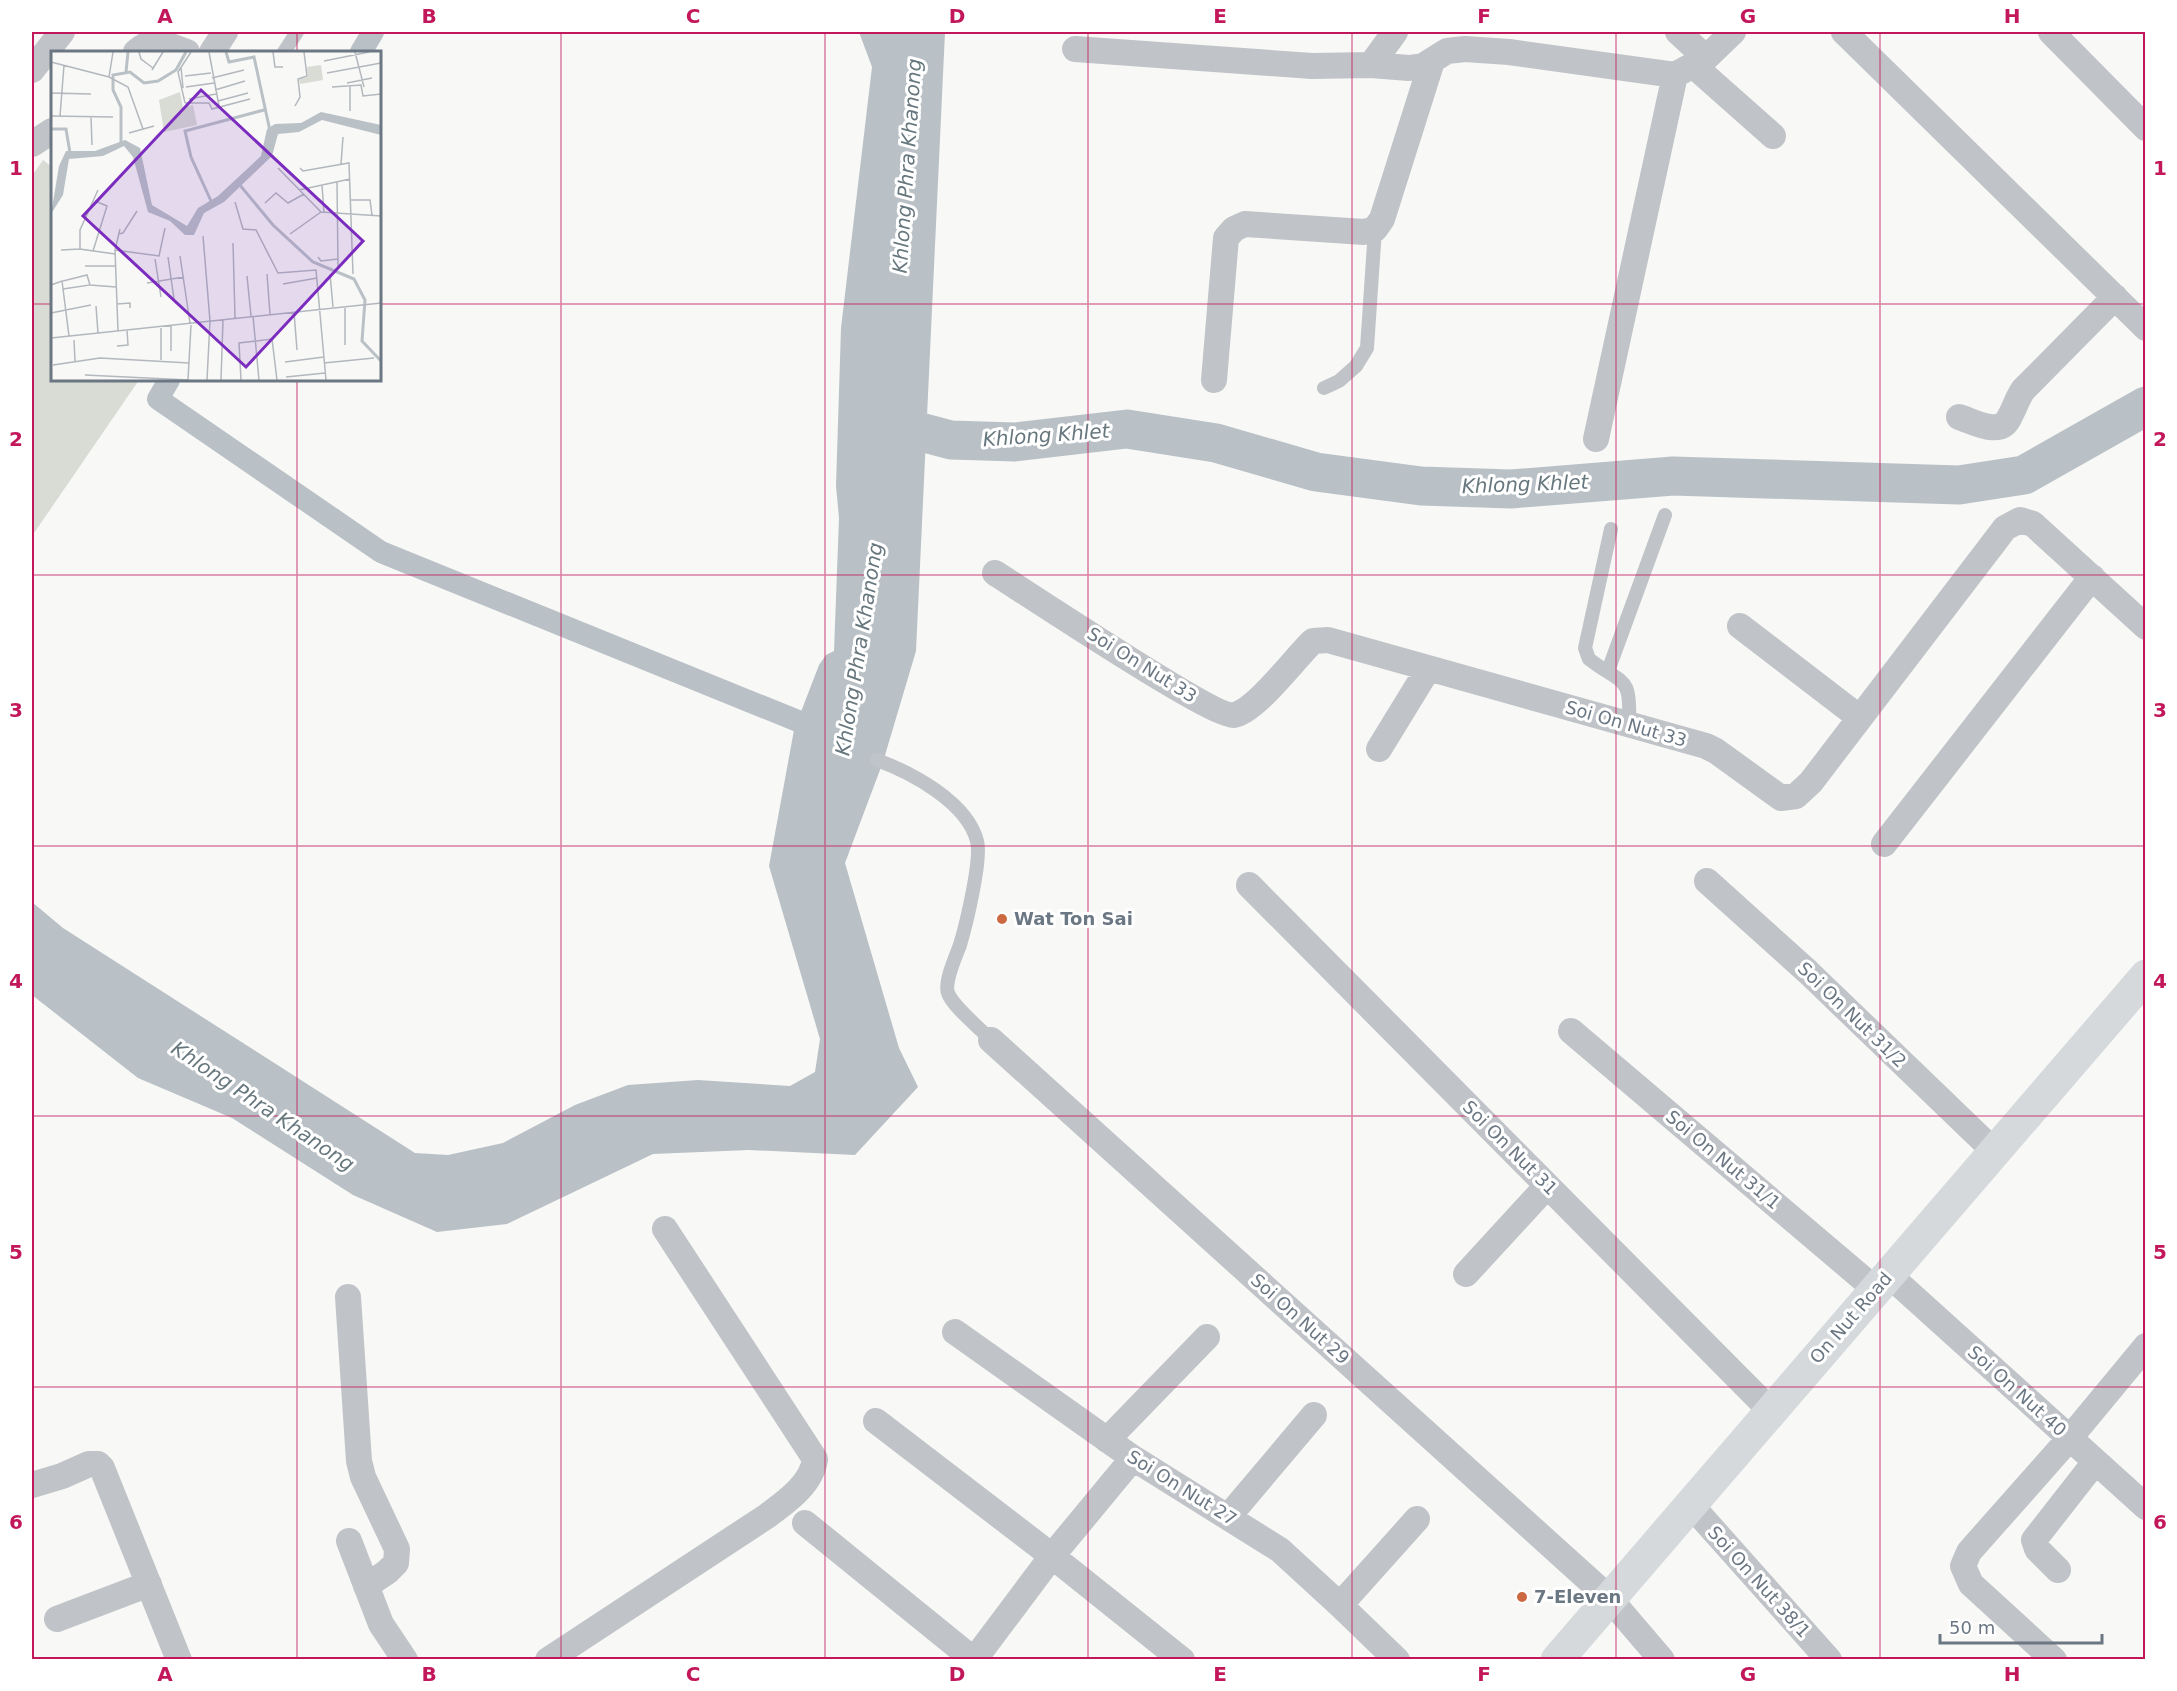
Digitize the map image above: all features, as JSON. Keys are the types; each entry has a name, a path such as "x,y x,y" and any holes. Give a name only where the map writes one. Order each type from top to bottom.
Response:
{"main road":[{"name":"On Nut Road","path":"1557,1659 1616,1606 1697,1512 1889,1284 1995,1151 2145,976"},
{"name":"On Nut Road","path":"1697,1512 1771,1411 2145,1010"},
{"name":"On Nut Road","path":"1583,1659 1616,1606"}],"street":[{"path":"32,70 62,32"},
{"path":"213,51 225,32"},
{"path":"1371,65 1395,32"},
{"path":"1678,32 1692,66 1773,136"},
{"path":"1596,439 1692,66 1733,32"},
{"path":"1844,32 2145,328"},
{"path":"2051,32 2145,128"},
{"path":"137,51 147,43 159,42 184,51"},
{"path":"1075,50 1312,66 1371,65 1409,68 1423,66 1447,51 1465,49 1692,66"},
{"path":"1214,380 1226,238 1234,229 1245,224 1364,232 1375,229 1382,219 1432,61"},
{"path":"32,144 51,132"},
{"path":"1959,417 1996,429 2005,426 2015,401 2023,390 2115,297"},
{"name":"Soi On Nut 33","path":"995,573 1180,690 1216,711 1232,716 1250,708 1313,641 1328,640 1629,724 1716,751 1781,798 1796,796 1811,782 2005,528 2020,520 2033,524 2145,627"},
{"path":"1884,844 2092,577"},
{"path":"1740,626 1860,718"},
{"path":"1379,749 1428,669"},
{"name":"Soi On Nut 31/2","path":"1707,881 1808,972 1995,1151"},
{"name":"Soi On Nut 31","path":"1249,885 1771,1411"},
{"name":"Soi On Nut 31/1","path":"1571,1031 1889,1284"},
{"name":"Soi On Nut 29","path":"992,1040 1616,1606 1662,1659"},
{"path":"1466,1274 1547,1186"},
{"path":"548,1659 767,1516 799,1490 812,1472 815,1463 815,1459 665,1229"},
{"name":"Soi On Nut 40","path":"1889,1284 2145,1507"},
{"path":"348,1297 359,1461 363,1477 397,1550 396,1563 366,1586"},
{"name":"Soi On Nut 27","path":"955,1332 1133,1458 1280,1550 1397,1659"},
{"path":"1107,1440 1208,1337"},
{"path":"2054,1659 1971,1584 1963,1566 1969,1552 2145,1346"},
{"path":"1228,1517 1314,1415"},
{"path":"876,1421 1182,1659"},
{"path":"805,1523 974,1659 1052,1556 1133,1458"},
{"path":"2058,1570 2037,1549 2034,1540 2095,1462"},
{"path":"32,1485 62,1476 89,1464 98,1464 102,1468 179,1659"},
{"name":"Soi On Nut 38/1","path":"1697,1512 1828,1659"},
{"path":"1340,1605 1417,1519"},
{"path":"349,1541 381,1624 405,1659"},
{"path":"57,1619 149,1584"}],"lane":[{"path":"285,51 297,32"},
{"path":"1324,388 1339,381 1356,366 1367,348 1375,229"},
{"path":"1608,671 1665,515"},
{"path":"1611,529 1585,648 1588,659 1616,676 1627,688 1630,697 1629,724"},
{"path":"880,761 929,784 964,816 977,842 976,871 961,941 947,986 948,994 953,1002 992,1040"}],"shaded area":[{"path":"43,160 51,166 51,381 138,381 32,536 32,176"}],"water":[{"name":"Khlong Phra Khanong","path":"859,32 945,32 916,651 883,762 845,863 899,1048 918,1087 855,1155 749,1150 653,1154 507,1224 437,1232 353,1195 232,1118 138,1078 32,995 32,902 63,928 415,1153 448,1155 503,1143 575,1105 628,1085 698,1080 790,1086 815,1072 820,1039 769,866 794,730 819,665 826,655 834,651 839,518 836,486 841,328 872,67"}],"waterway":[{"path":"362,51 373,32"},
{"name":"Khlong Phra Khanong","path":"168,381 158,399 381,552 825,732"},
{"name":"Khlong Khlet","path":"894,425 951,440 1015,442 1127,429 1216,443 1316,472 1421,486 1511,489 1673,476 1959,485 2024,475 2146,406"}],"place":[{"name":"Wat Ton Sai","path":"1002,919"},
{"name":"7-Eleven","path":"1522,1597"}]}
